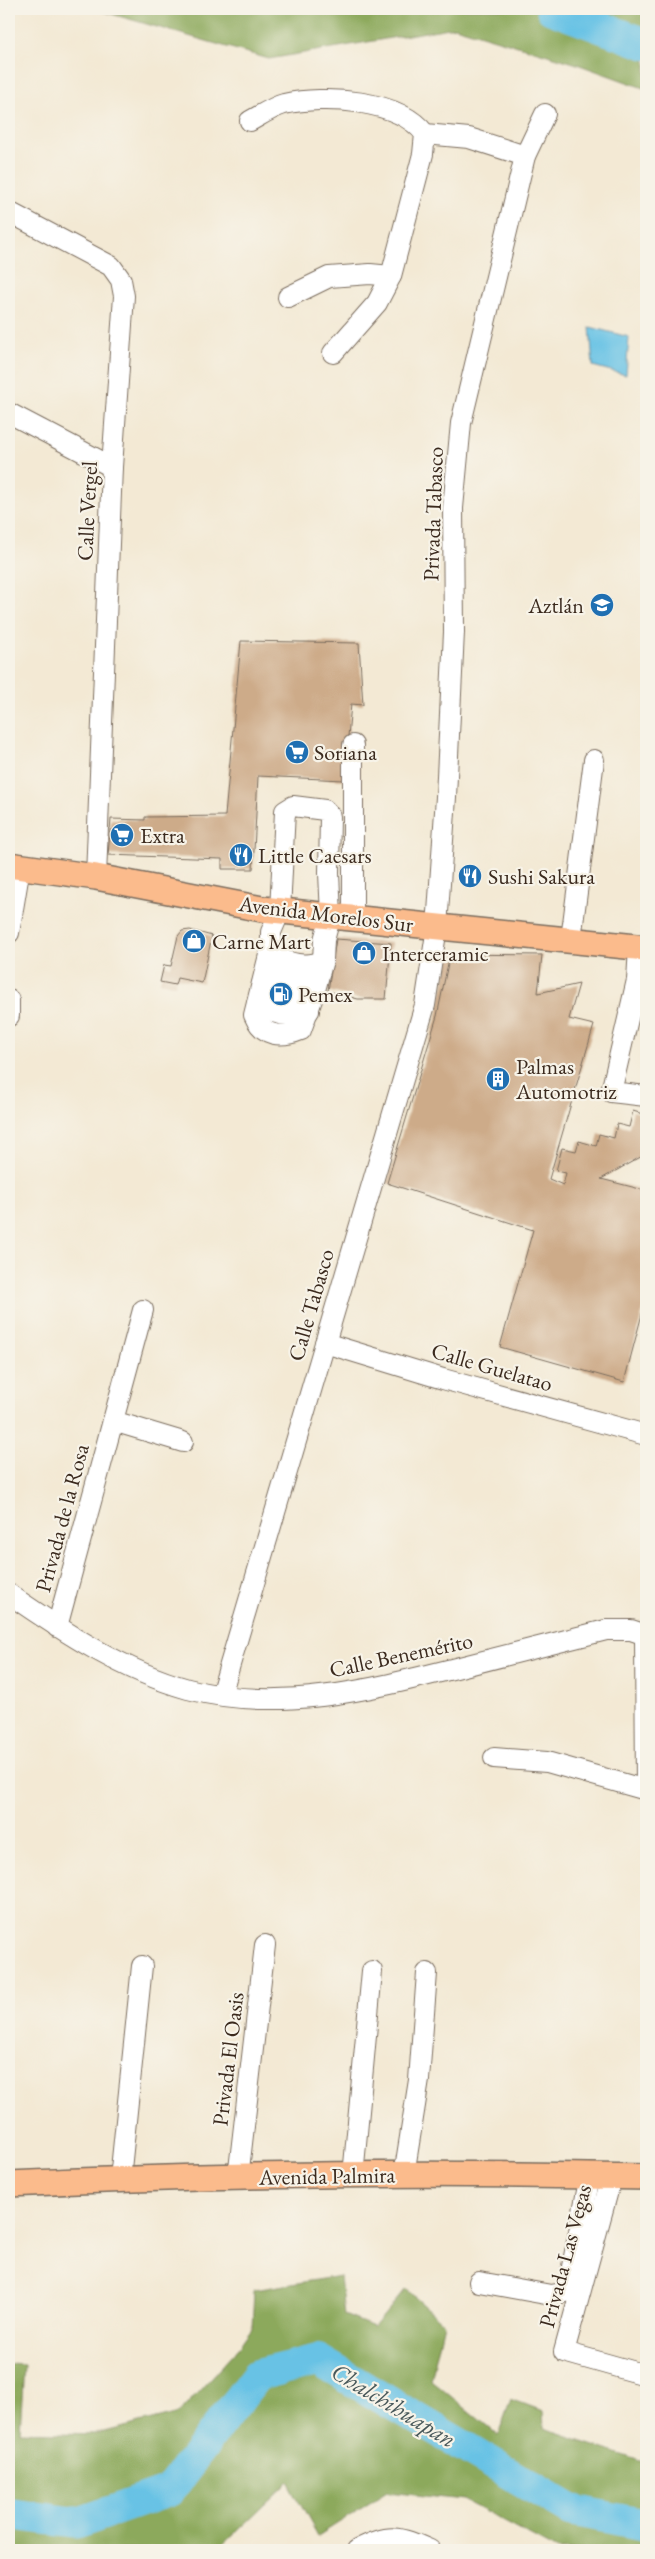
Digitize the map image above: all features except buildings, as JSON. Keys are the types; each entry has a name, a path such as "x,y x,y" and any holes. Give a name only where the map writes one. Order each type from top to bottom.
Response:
{"main road":[{"name":"Avenida Morelos Sur","path":"14,866 96,877 280,911 571,939 643,948"},
{"name":"Avenida Palmira","path":"9,2184 120,2179 404,2175 646,2177"}],"street":[{"path":"250,121 282,104 314,99 331,100 356,102 395,112 418,124 425,134 423,154 391,276 377,303 333,353"},
{"name":"Privada Tabasco","path":"437,927 454,632 453,508 461,423 525,156 545,114"},
{"path":"425,134 469,138 525,156"},
{"name":"Calle Vergel","path":"9,212 111,266 121,280 124,296 112,467 96,877"},
{"path":"288,297 329,277 370,274 391,276"},
{"path":"9,413 112,467"},
{"path":"342,917 329,873 330,816 325,810 292,806 285,811 280,911 271,932 266,966 254,1015 258,1025 268,1033 286,1036 301,1030 312,1002 321,967 324,940 342,917 353,745"},
{"path":"571,939 594,760"},
{"path":"9,933 14,866"},
{"name":"Calle Tabasco","path":"220,1695 425,1005 437,927"},
{"path":"643,948 640,1000 611,1092 646,1096"},
{"path":"266,966 277,975 296,981 308,981 321,967"},
{"path":"266,966 270,992 291,999 312,1002"},
{"path":"9,1000 9,1016"},
{"name":"Privada de la Rosa","path":"57,1627 143,1310"},
{"name":"Calle Guelatao","path":"325,1342 443,1379 646,1435"},
{"name":"Privada de la Rosa","path":"113,1421 183,1442"},
{"name":"Calle Benemérito","path":"9,1594 57,1627 138,1672 188,1689 220,1695 282,1700 369,1690 606,1630 631,1630 646,1634"},
{"path":"494,1758 547,1762 646,1790 646,1634"},
{"name":"Privada El Oasis","path":"238,2178 265,1944"},
{"path":"120,2179 142,1966"},
{"path":"353,2176 372,1971"},
{"path":"404,2175 420,2080 427,1973"},
{"path":"479,2282 551,2295 562,2294 568,2287 601,2176"},
{"name":"Privada Las Vegas","path":"601,2176 564,2352 646,2375"},
{"path":"357,2550 401,2538 430,2550"}],"green space":[{"path":"94,9 646,9 646,89 574,63 455,27 269,59"},
{"path":"340,2276 344,2315 374,2327 406,2289 444,2323 431,2380 498,2435 511,2399 543,2411 544,2429 646,2463 646,2550 557,2550 463,2500 387,2492 318,2536 288,2482 217,2550 9,2550 9,2364 24,2365 20,2432 97,2434 179,2413 234,2353 252,2328 254,2290"}],"water":[{"path":"590,327 629,337 626,375 593,366"}],"waterway":[{"path":"552,9 646,44"},
{"name":"Chalchihuapan","path":"9,2514 78,2523 169,2491 257,2375 318,2360 571,2510 646,2525"}],"place":[{"name":"Aztlán","path":"602,605"},
{"name":"Soriana","path":"297,752"},
{"name":"Extra","path":"122,835"},
{"name":"Little Caesars","path":"241,855"},
{"name":"Sushi Sakura","path":"470,876"},
{"name":"Carne Mart","path":"194,941"},
{"name":"Interceramic","path":"364,953"},
{"name":"Pemex","path":"281,994"},
{"name":"Palmas Automotriz","path":"498,1079"}]}
